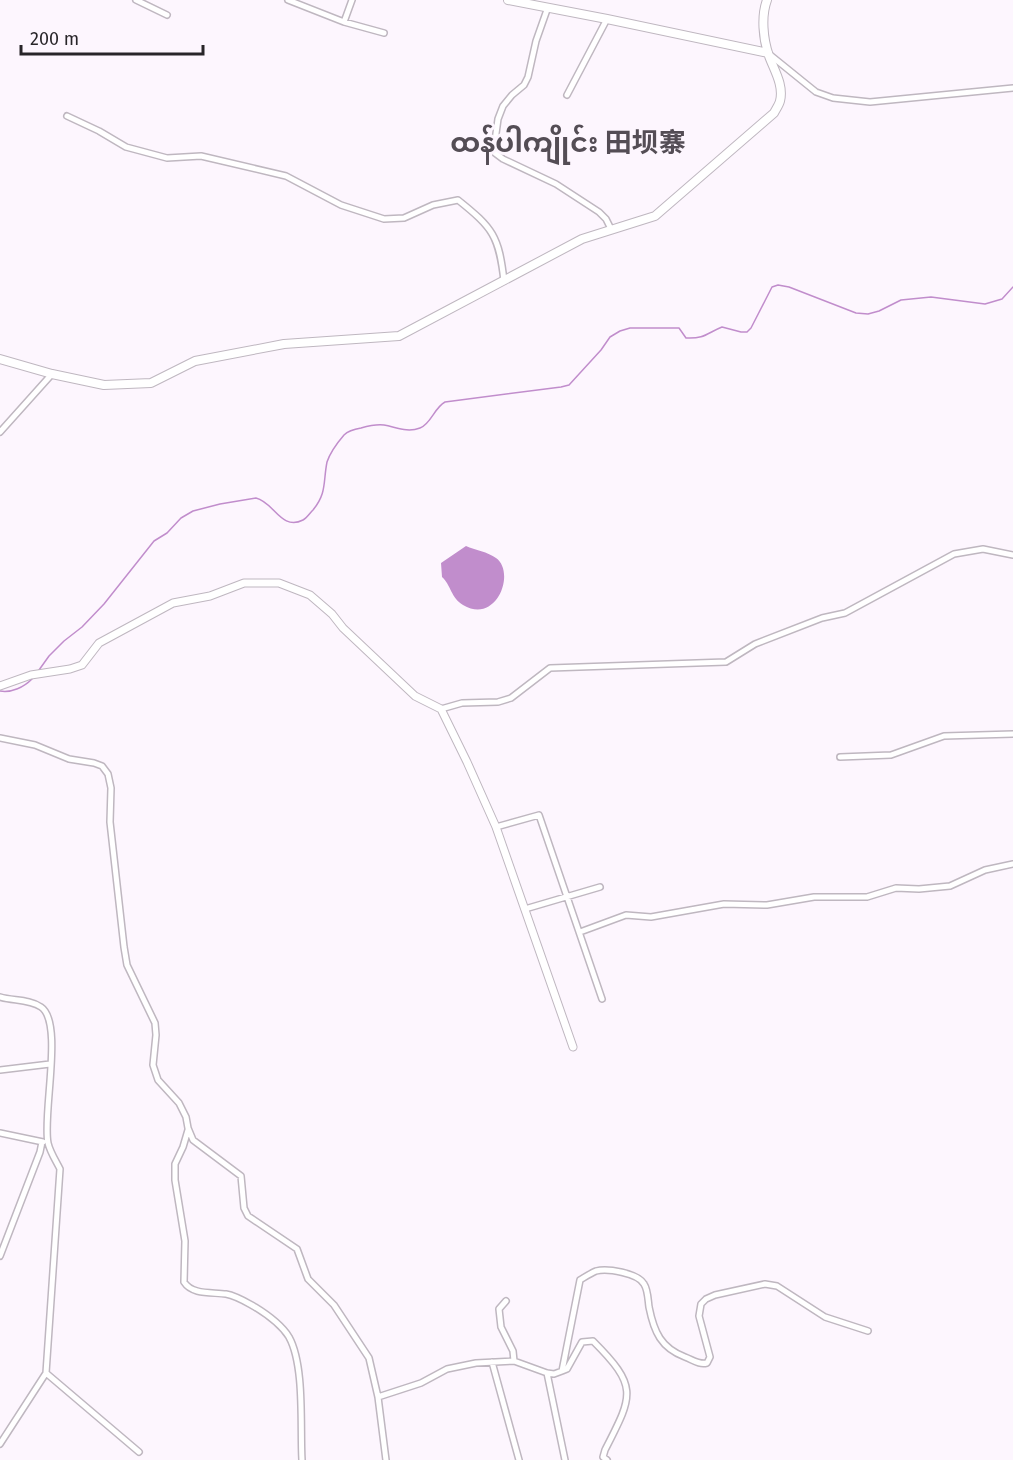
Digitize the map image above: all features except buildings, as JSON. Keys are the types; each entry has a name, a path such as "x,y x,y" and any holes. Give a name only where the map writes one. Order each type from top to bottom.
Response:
{"main road":[{"path":"508,0 768,53"},
{"path":"0,359 52,374 104,385 151,383 195,361 265,347 399,336 582,239 655,216 774,113 781,94 780,83 768,53 763,21 767,0"}],"street":[{"path":"136,0 167,15"},
{"path":"288,0 344,22 384,33"},
{"path":"344,22 352,0"},
{"path":"548,7 536,42 528,77 524,85 503,106 498,119 495,153 556,184 599,212 611,229"},
{"path":"567,95 607,19"},
{"path":"768,53 816,92 833,98 870,102 1013,88"},
{"path":"67,116 126,147 167,158 201,156 286,176 341,205 384,219 404,218 434,205 458,200 481,219 496,238 501,253 504,281"},
{"path":"0,432 52,374"},
{"path":"441,710 462,703 498,702 511,698 550,668 726,662 771,637 822,618 845,614 954,554 983,549 1013,555"},
{"path":"0,686 34,674 82,665 99,643 173,603 210,596 244,583 279,583 310,596 332,614 343,628 415,696 441,710 467,762 495,827 573,1047"},
{"path":"840,757 891,755 944,736 1013,734"},
{"path":"0,738 35,745 69,759 94,763 102,766 108,774 111,788 110,822 116,884 128,965 155,1023 153,1065 158,1080 178,1103 186,1117 193,1140 241,1176 244,1208 248,1216 297,1250 308,1279 334,1305 369,1358 378,1397 386,1460"},
{"path":"495,827 539,815 602,999"},
{"path":"580,932 626,915 651,917 724,904 767,905 814,897 867,897 896,888 919,889 950,886 985,870 1013,864"},
{"path":"525,909 600,887"},
{"path":"0,997 28,1001 40,1006 48,1014 51,1035 45,1142 0,1256"},
{"path":"0,1070 50,1064"},
{"path":"188,1128 175,1164 175,1180 185,1241 184,1282 194,1291 229,1294 242,1299 264,1312 280,1326 290,1339 298,1373 302,1460"},
{"path":"0,1133 45,1142 60,1169 46,1373 0,1444"},
{"path":"562,1371 580,1280 597,1270 617,1271 641,1280 647,1291 655,1326 664,1346 672,1352 702,1364 707,1363 710,1357 699,1316 701,1304 715,1295 765,1284 777,1286 825,1317 868,1331"},
{"path":"506,1301 499,1309 501,1327 513,1351 514,1361"},
{"path":"378,1397 421,1383 447,1368 492,1362 514,1361 554,1374 567,1369 582,1342 593,1341 605,1353 625,1381 628,1390 627,1400 605,1450 603,1457 607,1460"},
{"path":"492,1362 519,1460"},
{"path":"46,1373 139,1452"},
{"path":"547,1373 565,1460"}],"shaded area":[{"path":"466,546 493,556 502,565 504,574 500,594 494,603 485,608 475,609 463,605 456,599 442,577 441,563"}],"waterway":[{"path":"39,670 49,656 104,604 154,541 193,511 256,498 289,522 304,519 321,498 330,455 344,435 352,430 378,425 406,430 420,428 445,402 569,385 610,337 630,328 679,328 686,338 702,337 722,327 747,332 772,287 778,285 789,287 856,313 868,314 901,300 931,297 985,304 1002,299 1013,287"},
{"path":"0,691 18,689 32,679"}],"district":[{"name":"ထန်ပါကျိုင်း 田坝寨","path":"568,143"}]}
